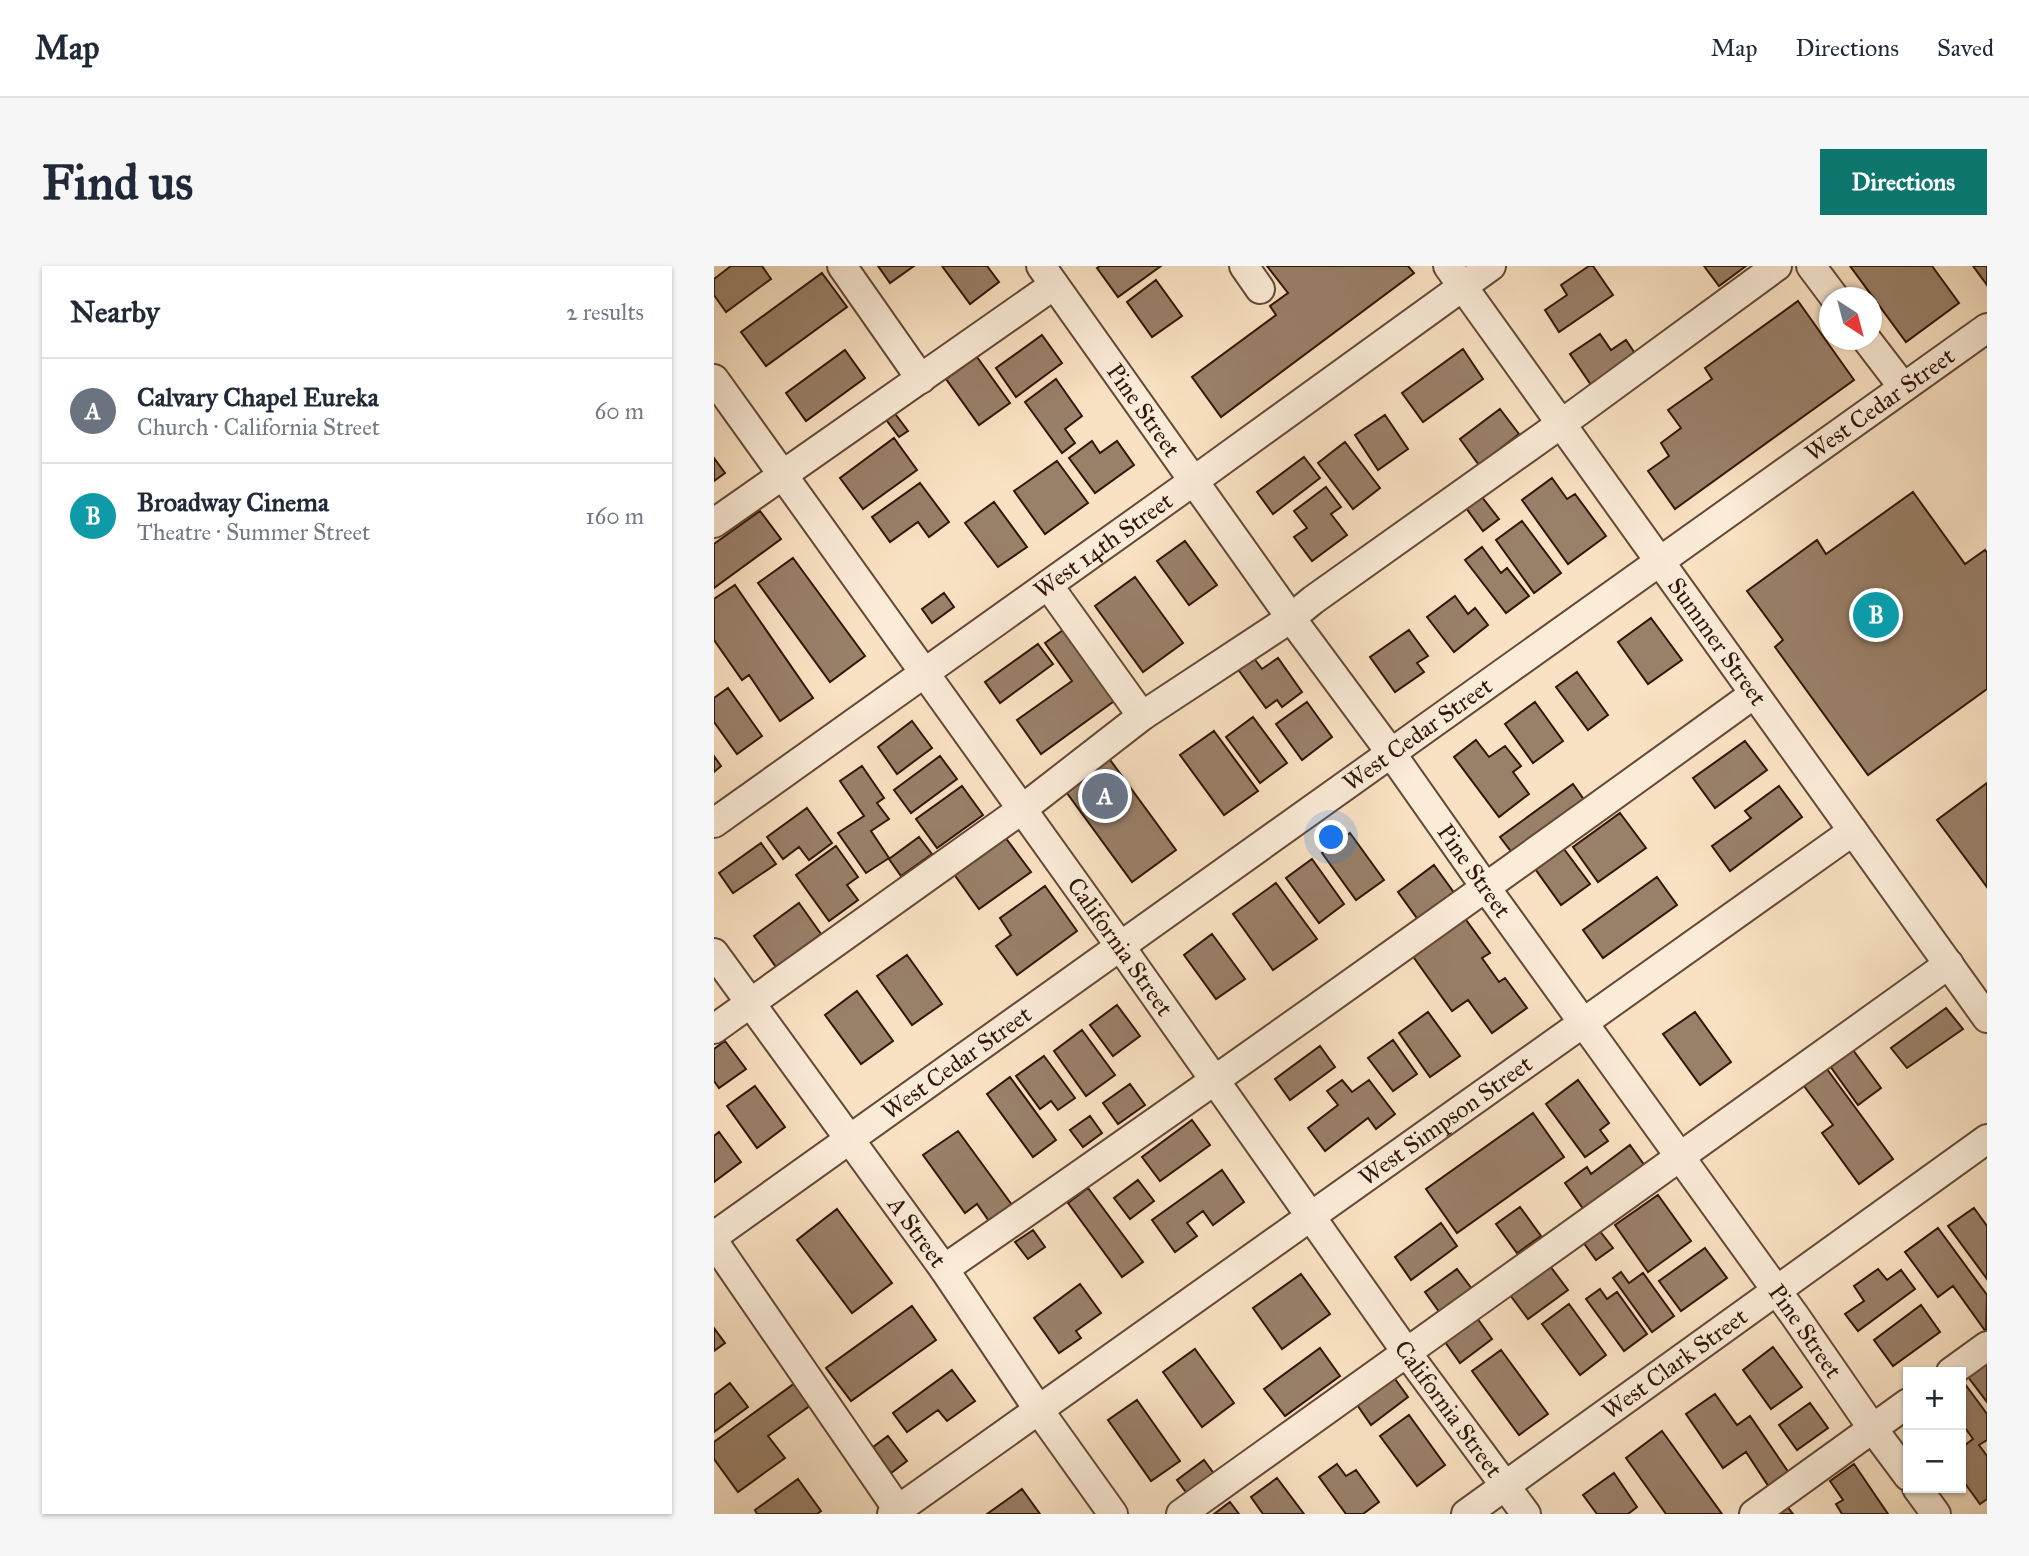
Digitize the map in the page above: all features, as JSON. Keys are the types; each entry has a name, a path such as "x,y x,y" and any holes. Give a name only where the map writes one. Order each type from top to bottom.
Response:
{"street":[{"path":"842,266 921,379"},
{"path":"1244,266 1260,289"},
{"name":"West 14th Street","path":"714,823 1195,480 1455,276 1490,266"},
{"path":"714,1029 1021,810 1142,716 1291,618 1777,266"},
{"path":"1811,266 1827,287"},
{"path":"714,523 921,379 1047,276"},
{"name":"Pine Street","path":"1047,276 1903,1469"},
{"name":"Summer Street","path":"1455,276 1987,1018"},
{"name":"West Cedar Street","path":"714,1236 1987,328"},
{"path":"1875,350 1903,387"},
{"name":"California Street","path":"714,379 1121,946 1407,1353 1526,1514"},
{"path":"1048,585 1142,716"},
{"path":"944,1269 1216,1082 1356,978 1755,694"},
{"name":"West Simpson Street","path":"897,1513 1038,1409 1853,831"},
{"name":"A Street","path":"714,953 944,1269 1038,1409 1113,1514"},
{"path":"1181,1514 1949,964"},
{"name":"West Clark Street","path":"1466,1514 1987,1139"},
{"path":"714,1242 897,1513"},
{"path":"1958,1367 1987,1346"},
{"path":"1754,1514 1903,1408"},
{"path":"1921,1493 1937,1514"}],"building":[{"path":"731,266 762,266 771,279 726,312 714,295 714,279"},
{"path":"878,266 914,266 890,283"},
{"path":"942,266 987,266 999,282 970,304"},
{"path":"1161,266 1118,297 1097,268"},
{"path":"1267,266 1408,266 1414,273 1221,417 1192,377 1276,315 1270,306 1288,293"},
{"path":"1593,266 1613,295 1559,332 1545,310 1567,295 1561,285"},
{"path":"1704,266 1746,266 1719,286"},
{"path":"1850,266 1932,266 1959,303 1906,342 1882,309 1882,287 1865,287"},
{"path":"1973,266 1987,266 1987,285"},
{"path":"822,273 847,307 766,366 741,332"},
{"path":"1156,280 1182,316 1152,337 1127,302"},
{"path":"1798,301 1819,331 1819,350 1833,350 1854,380 1675,509 1648,471 1669,456 1661,443 1681,428 1668,410 1712,379 1705,368"},
{"path":"1600,334 1611,350 1626,340 1640,361 1591,385 1570,354"},
{"path":"1042,335 1062,363 1016,397 996,368"},
{"path":"1463,349 1483,379 1423,422 1402,393"},
{"path":"845,350 865,378 806,421 786,393"},
{"path":"977,357 1010,403 979,425 946,379"},
{"path":"1056,379 1082,416 1065,429 1075,443 1062,453 1025,402"},
{"path":"1500,409 1519,434 1479,465 1460,439"},
{"path":"893,411 908,431 899,437 884,417"},
{"path":"1385,415 1408,449 1378,470 1355,435"},
{"path":"894,438 917,470 863,509 840,478"},
{"path":"1092,441 1100,453 1117,441 1134,465 1095,493 1069,458"},
{"path":"1345,442 1380,488 1353,509 1318,463"},
{"path":"1304,457 1320,478 1273,514 1257,492"},
{"path":"714,458 725,473 714,481"},
{"path":"1057,461 1088,503 1045,534 1014,491"},
{"path":"1552,478 1567,499 1575,494 1606,536 1568,564 1522,500"},
{"path":"920,483 949,522 929,537 918,522 890,542 872,517"},
{"path":"1326,487 1341,507 1331,514 1347,535 1312,561 1294,537 1307,528 1294,511"},
{"path":"1913,492 1965,564 1985,550 1987,553 1987,689 1868,775 1775,647 1783,640 1747,591 1817,540 1826,554"},
{"path":"1482,497 1499,519 1483,531 1466,508"},
{"path":"994,502 1027,547 998,567 965,523"},
{"path":"760,511 781,539 714,588 714,544"},
{"path":"1522,521 1561,573 1534,593 1496,540"},
{"path":"1185,541 1217,585 1189,605 1157,561"},
{"path":"1482,547 1501,573 1507,568 1529,596 1506,613 1465,560"},
{"path":"793,558 865,656 830,682 758,583"},
{"path":"1135,577 1183,643 1143,672 1095,606"},
{"path":"735,585 813,698 780,721 749,675 742,680 714,640 714,599"},
{"path":"944,593 954,607 932,623 922,609"},
{"path":"1455,596 1468,614 1475,608 1488,625 1454,652 1427,617"},
{"path":"1651,618 1682,660 1648,684 1618,642"},
{"path":"1066,628 1117,699 1041,754 1017,720 1072,681 1045,643"},
{"path":"1409,630 1428,656 1417,663 1424,672 1395,692 1370,657"},
{"path":"1038,644 1053,664 1000,703 985,682"},
{"path":"1253,657 1262,669 1278,658 1302,692 1282,707 1277,700 1266,708 1237,668"},
{"path":"1577,672 1608,715 1588,730 1556,687"},
{"path":"728,688 762,736 737,754 714,722 714,698"},
{"path":"1307,702 1332,737 1302,760 1276,724"},
{"path":"1535,702 1563,741 1533,763 1505,724"},
{"path":"1253,717 1287,763 1260,783 1226,737"},
{"path":"912,721 932,748 897,774 878,747"},
{"path":"1214,731 1258,791 1224,815 1180,755"},
{"path":"1476,740 1489,757 1505,746 1521,766 1513,772 1529,794 1499,817 1454,757"},
{"path":"1745,741 1767,770 1715,808 1693,778"},
{"path":"714,756 721,766 714,772"},
{"path":"940,756 957,779 911,813 894,790"},
{"path":"1108,757 1176,850 1132,882 1064,789"},
{"path":"862,766 884,798 877,803 889,819 871,831 889,858 866,873 838,833 864,816 840,781"},
{"path":"1987,783 1987,887 1937,820"},
{"path":"1573,784 1585,801 1513,854 1500,837"},
{"path":"962,786 983,815 937,848 916,819"},
{"path":"1779,786 1802,817 1730,871 1712,846 1751,818 1745,811"},
{"path":"807,808 832,843 809,860 799,847 783,859 767,837"},
{"path":"1620,813 1646,848 1598,882 1573,847"},
{"path":"1002,833 1031,872 979,909 951,870"},
{"path":"1350,833 1384,880 1356,900 1322,853"},
{"path":"919,837 932,854 901,876 889,859"},
{"path":"761,843 776,864 733,893 719,873"},
{"path":"1561,845 1590,884 1561,905 1533,866"},
{"path":"836,846 858,877 847,885 858,900 829,921 796,875"},
{"path":"1312,859 1344,904 1319,923 1286,878"},
{"path":"1434,865 1455,894 1419,921 1398,892"},
{"path":"1657,877 1677,905 1603,958 1583,930"},
{"path":"1276,883 1317,939 1273,970 1233,914"},
{"path":"1045,886 1077,931 1017,975 996,946 1011,935 1000,918"},
{"path":"799,903 821,934 776,967 754,936"},
{"path":"1464,917 1490,953 1482,958 1499,982 1505,978 1527,1008 1492,1033 1468,1000 1452,1011 1412,955"},
{"path":"1212,934 1245,979 1216,999 1184,955"},
{"path":"907,955 942,1004 912,1025 877,976"},
{"path":"857,991 893,1041 861,1064 825,1015"},
{"path":"1117,1005 1140,1036 1113,1056 1090,1025"},
{"path":"1946,1008 1963,1029 1907,1068 1891,1048"},
{"path":"1428,1012 1460,1056 1430,1077 1399,1033"},
{"path":"1695,1012 1731,1062 1700,1085 1663,1034"},
{"path":"1082,1030 1115,1075 1086,1096 1054,1051"},
{"path":"1393,1040 1417,1074 1393,1091 1368,1058"},
{"path":"725,1041 746,1069 719,1088 714,1081 714,1049"},
{"path":"1320,1046 1335,1067 1290,1100 1275,1079"},
{"path":"1853,1050 1881,1088 1858,1105 1830,1066"},
{"path":"1044,1056 1075,1098 1058,1110 1051,1101 1040,1109 1016,1076"},
{"path":"1824,1065 1893,1159 1859,1184 1822,1133 1833,1125 1801,1082"},
{"path":"1010,1077 1056,1140 1033,1157 987,1094"},
{"path":"1342,1080 1352,1092 1369,1080 1395,1114 1376,1129 1368,1118 1325,1151 1308,1128 1338,1105 1327,1091"},
{"path":"1578,1080 1609,1123 1600,1130 1608,1141 1585,1157 1546,1104"},
{"path":"1130,1084 1145,1105 1118,1124 1103,1103"},
{"path":"755,1086 785,1127 757,1148 727,1106"},
{"path":"1533,1113 1564,1157 1457,1233 1426,1189"},
{"path":"1090,1116 1102,1133 1083,1147 1070,1130"},
{"path":"1192,1120 1210,1145 1160,1181 1142,1157"},
{"path":"958,1131 1012,1205 989,1221 977,1204 965,1213 923,1155"},
{"path":"719,1132 741,1162 714,1182 714,1136"},
{"path":"1630,1145 1645,1166 1584,1210 1565,1183 1587,1167 1591,1174"},
{"path":"1222,1170 1244,1202 1213,1225 1203,1211 1187,1223 1197,1236 1175,1252 1152,1220"},
{"path":"1138,1180 1154,1201 1130,1219 1114,1198"},
{"path":"1088,1188 1143,1262 1122,1277 1068,1203"},
{"path":"1658,1195 1691,1241 1648,1272 1615,1225"},
{"path":"1520,1207 1541,1236 1517,1253 1496,1224"},
{"path":"1974,1208 1987,1226 1987,1279 1948,1226"},
{"path":"837,1209 892,1283 852,1313 797,1240"},
{"path":"1441,1223 1457,1246 1411,1280 1395,1257"},
{"path":"1938,1228 1987,1295 1986,1332 1953,1286 1938,1297 1905,1252"},
{"path":"1033,1230 1045,1247 1028,1259 1015,1242"},
{"path":"1599,1230 1613,1248 1596,1260 1583,1242"},
{"path":"1705,1248 1727,1278 1681,1311 1659,1281"},
{"path":"1550,1266 1568,1290 1528,1319 1510,1295"},
{"path":"1457,1269 1472,1289 1440,1313 1425,1292"},
{"path":"1878,1269 1887,1280 1901,1270 1915,1289 1858,1331 1845,1314 1864,1301 1854,1286"},
{"path":"1621,1272 1629,1283 1643,1273 1674,1316 1652,1332 1613,1278"},
{"path":"1301,1274 1330,1314 1282,1349 1253,1308"},
{"path":"1080,1284 1101,1313 1076,1331 1081,1338 1059,1353 1034,1318"},
{"path":"1600,1289 1607,1299 1617,1292 1647,1334 1624,1351 1586,1299"},
{"path":"1569,1304 1606,1355 1580,1375 1542,1324"},
{"path":"1921,1305 1940,1332 1893,1366 1874,1340"},
{"path":"912,1306 936,1340 851,1401 826,1368"},
{"path":"1477,1318 1492,1339 1460,1363 1445,1342"},
{"path":"714,1328 725,1343 714,1351"},
{"path":"1773,1347 1802,1387 1771,1409 1743,1370"},
{"path":"1320,1348 1340,1376 1285,1416 1264,1389"},
{"path":"1195,1349 1234,1403 1202,1427 1163,1372"},
{"path":"1501,1350 1548,1414 1519,1435 1472,1371"},
{"path":"1987,1363 1987,1402 1968,1377"},
{"path":"952,1370 975,1401 947,1421 938,1410 907,1432 893,1413"},
{"path":"1390,1372 1408,1397 1371,1425 1353,1399"},
{"path":"730,1383 748,1407 714,1432 714,1395"},
{"path":"795,1383 811,1405 768,1436 785,1458 738,1492 714,1459 714,1442"},
{"path":"1966,1385 1987,1414 1987,1440 1979,1445 1987,1456 1987,1499 1980,1504 1966,1485 1966,1444 1973,1439 1966,1429"},
{"path":"1715,1394 1737,1425 1750,1416 1789,1473 1769,1487 1746,1452 1723,1468 1686,1414"},
{"path":"1137,1400 1180,1461 1151,1481 1108,1420"},
{"path":"1810,1403 1828,1428 1797,1450 1779,1425"},
{"path":"1409,1415 1445,1465 1417,1486 1380,1436"},
{"path":"1662,1431 1722,1514 1666,1514 1626,1458"},
{"path":"888,1436 907,1461 891,1473 873,1447"},
{"path":"1204,1460 1215,1475 1188,1495 1177,1480"},
{"path":"1337,1464 1346,1476 1356,1470 1379,1502 1363,1514 1346,1514 1319,1477"},
{"path":"1854,1464 1888,1514 1842,1514 1836,1504 1843,1500 1830,1481"},
{"path":"1614,1473 1637,1507 1628,1514 1597,1514 1583,1495"},
{"path":"1277,1478 1304,1514 1263,1514 1251,1497"},
{"path":"798,1479 821,1511 817,1514 757,1514 755,1510"},
{"path":"1022,1489 1040,1514 987,1514"},
{"path":"1230,1502 1239,1514 1214,1514"},
{"path":"1786,1505 1793,1514 1774,1514"}],"place":[{"name":"Broadway Cinema","path":"1876,615"},
{"name":"Calvary Chapel Eureka","path":"1105,796"}]}
